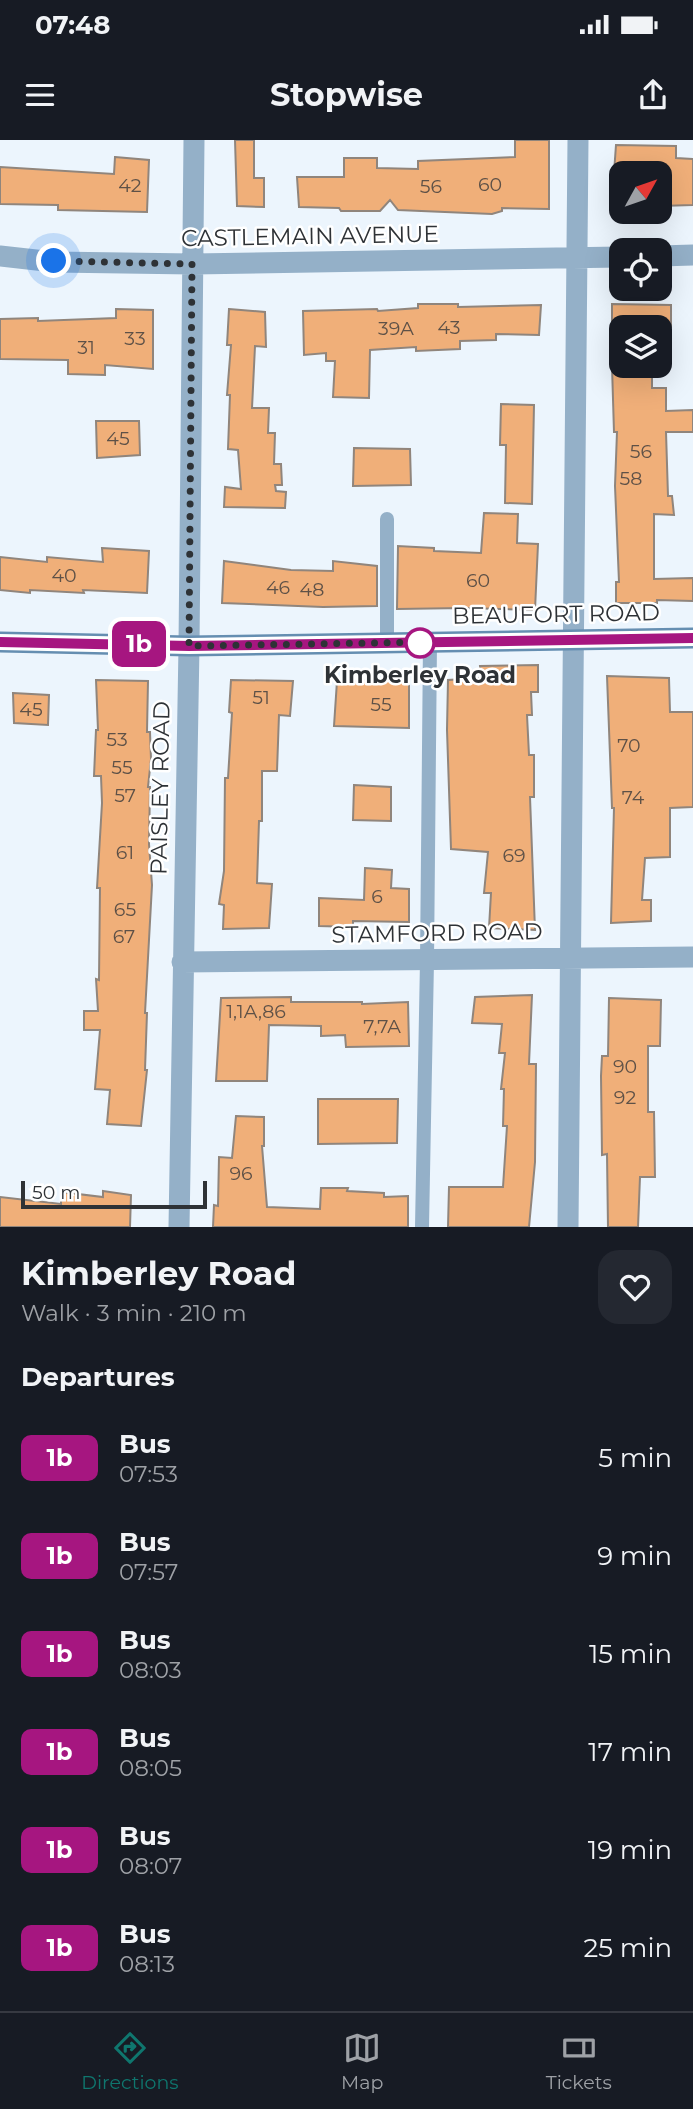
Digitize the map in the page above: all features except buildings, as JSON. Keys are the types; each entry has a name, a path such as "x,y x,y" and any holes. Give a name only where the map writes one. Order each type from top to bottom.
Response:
{"street":[{"name":"PAISLEY ROAD","path":"179,1227 194,140"},
{"path":"568,1227 578,140"},
{"path":"672,256 693,255"},
{"name":"CASTLEMAIN AVENUE","path":"0,256 54,261 192,264 609,257"},
{"name":"BEAUFORT ROAD","path":"0,642 189,646 693,638"},
{"name":"STAMFORD ROAD","path":"182,962 693,957"}],"lane":[{"path":"387,519 387,643"},
{"path":"422,1227 428,961 430,642"}],"bus line":[{"name":"1b","path":"0,642 189,646 693,638"}],"place":[{"name":"Kimberley Road","path":"420,643"}],"route":[{"path":"54,261 192,264 189,646 430,642 420,643"}]}
